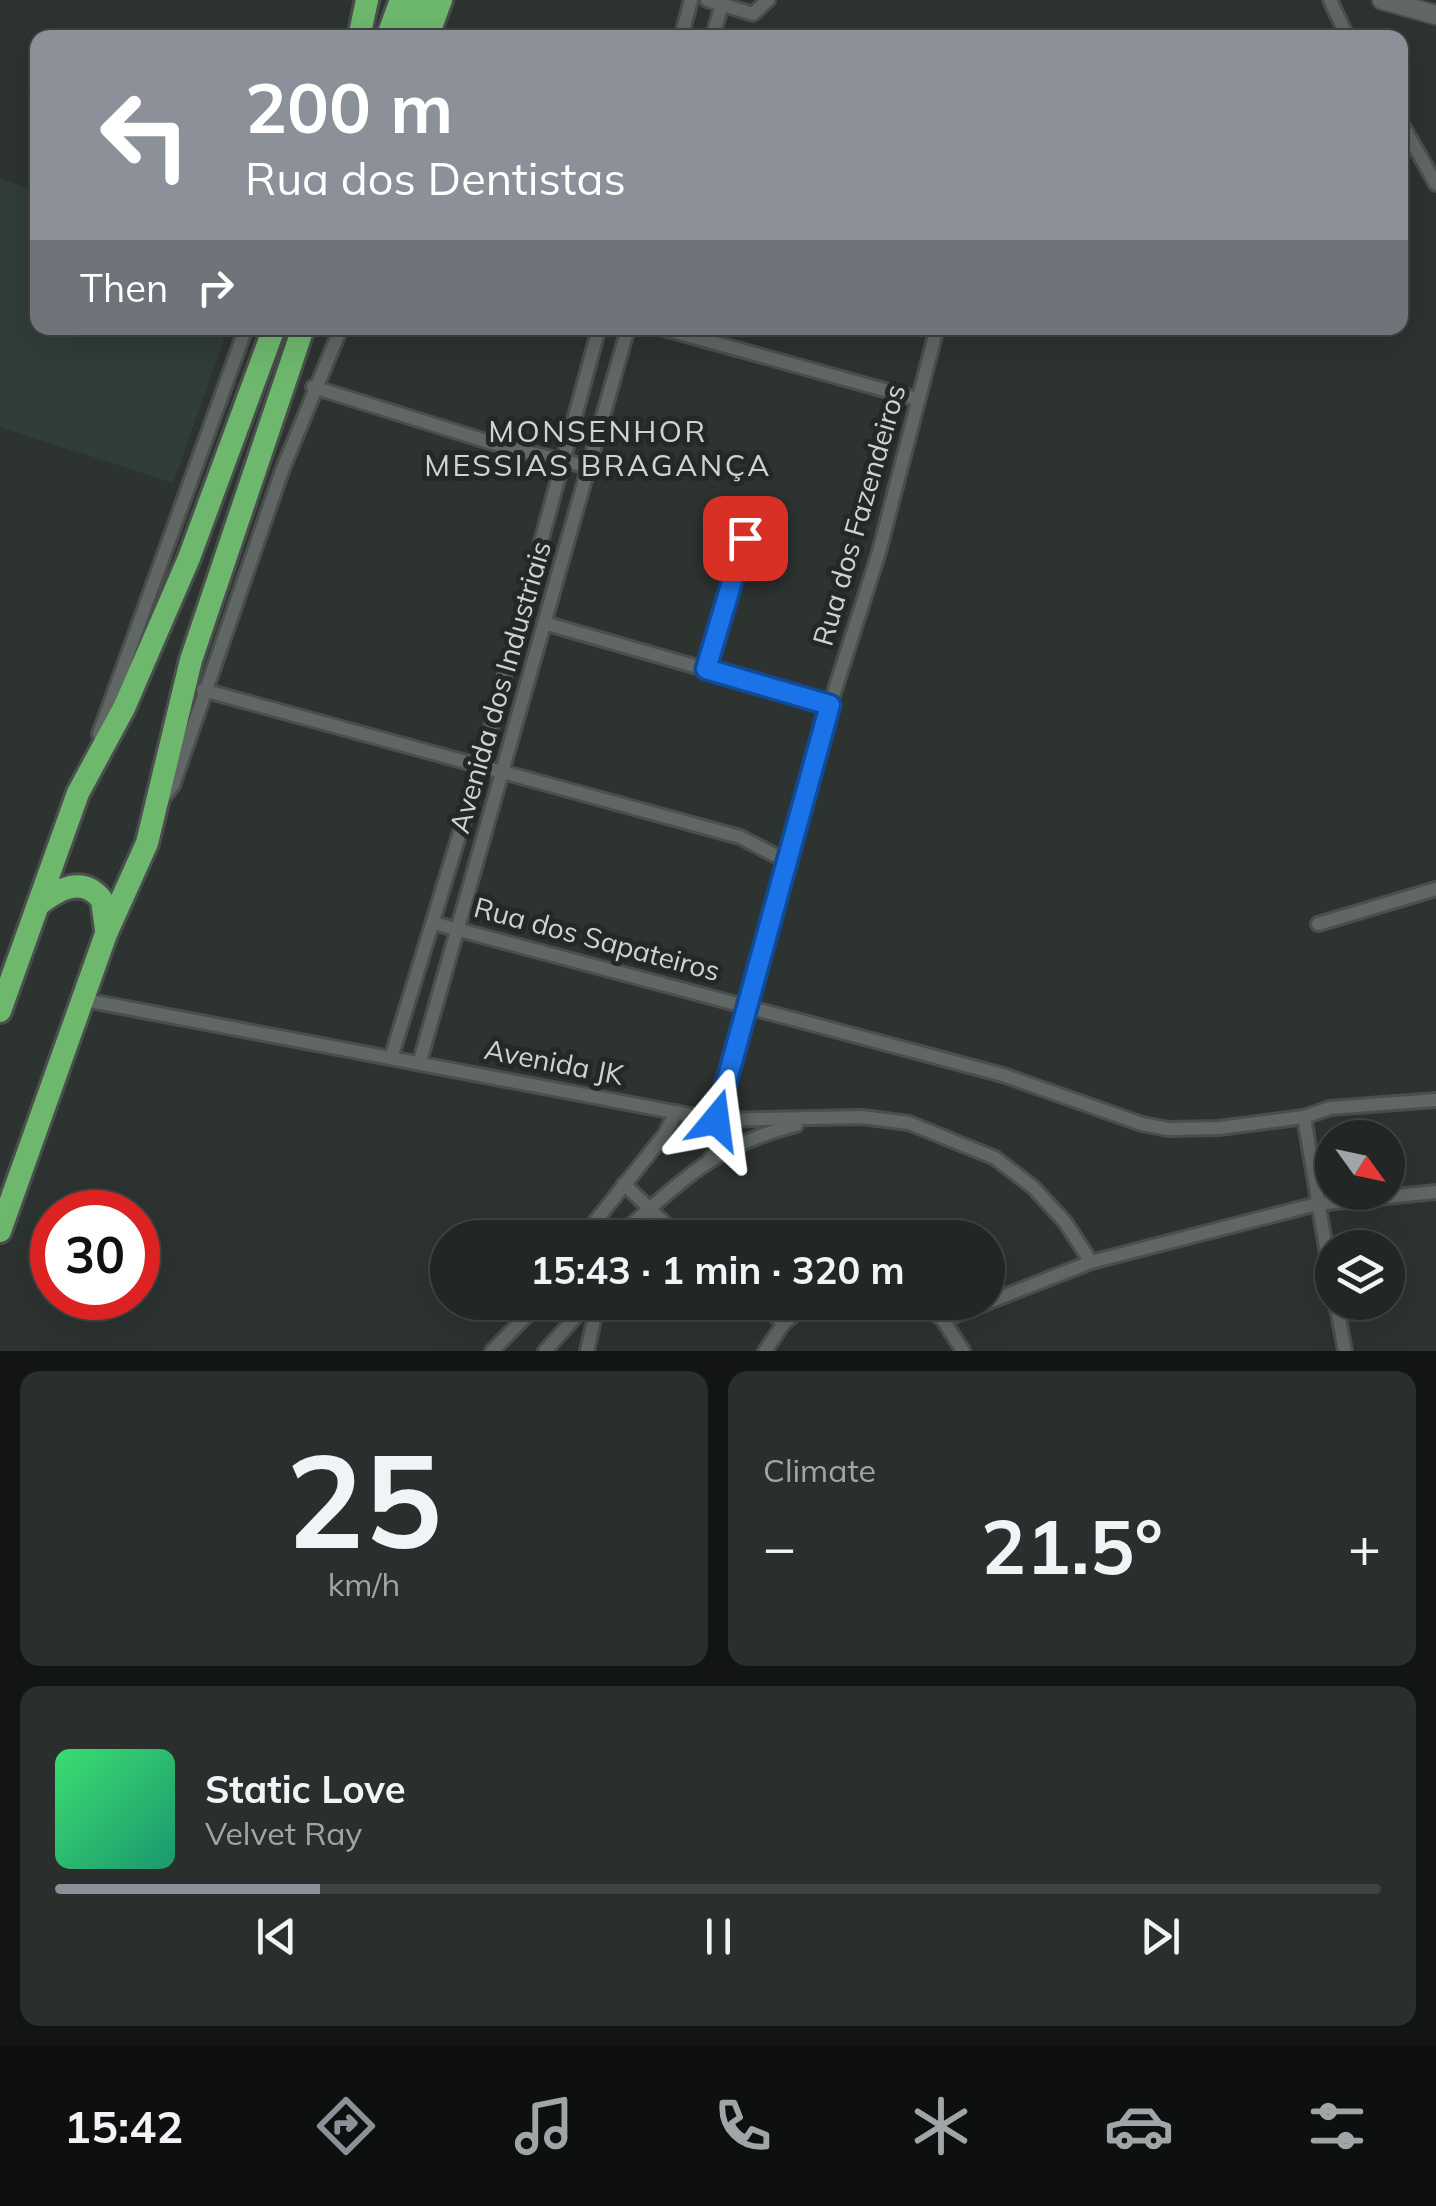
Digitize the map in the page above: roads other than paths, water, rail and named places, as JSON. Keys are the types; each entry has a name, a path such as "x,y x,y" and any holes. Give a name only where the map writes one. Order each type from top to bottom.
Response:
{"highway":[{"path":"390,30 401,0"},
{"path":"409,30 420,0"},
{"path":"430,30 441,0"},
{"path":"0,1011 78,792 124,708 189,558 271,335"},
{"path":"0,1231 106,934 146,843 191,660 301,335"},
{"path":"256,465 309,335"},
{"path":"38,905 56,890 75,885 88,888 102,900 106,934"},
{"path":"0,1174 14,1168 32,1150"}],"main road":[{"path":"1382,0 1436,15"}],"street":[{"path":"682,30 691,0"},
{"path":"707,0 753,14 768,0"},
{"path":"1330,0 1344,30"},
{"path":"714,30 722,5"},
{"path":"1408,136 1436,184"},
{"path":"78,792 243,335"},
{"path":"153,811 174,785 204,690 313,388 337,335"},
{"name":"Avenida dos Industriais","path":"392,1055 480,767 597,335"},
{"name":"Avenida dos Industriais","path":"420,1061 626,335"},
{"path":"686,335 916,400"},
{"name":"Rua dos Fazendeiros","path":"710,1159 725,1138 725,1130 716,1120 790,863 830,705 879,552 935,335"},
{"path":"313,388 589,467"},
{"path":"706,669 745,538"},
{"path":"544,623 830,705"},
{"path":"204,690 740,837 790,863"},
{"path":"1318,924 1436,889"},
{"name":"Rua dos Sapateiros","path":"433,922 1003,1074 1168,1129 1304,1117 1330,1108 1436,1100"},
{"name":"Avenida JK","path":"85,1000 392,1055 716,1120 862,1117 909,1123 996,1158 1033,1187 1065,1222 1090,1262"},
{"path":"596,1220 665,1134 676,1112"},
{"path":"1304,1117 1315,1191"},
{"path":"637,1220 710,1159 754,1135 813,1120"},
{"path":"624,1184 659,1220"},
{"path":"1405,1195 1436,1192"},
{"path":"1005,1296 1090,1262 1315,1205"},
{"path":"492,1351 522,1320"},
{"path":"545,1351 573,1320"},
{"path":"588,1351 594,1320"},
{"path":"780,1320 784,1323"},
{"path":"765,1351 788,1320"},
{"path":"943,1320 963,1351"},
{"path":"1339,1320 1345,1351"}],"district":[{"name":"MONSENHOR MESSIAS BRAGANÇA","path":"598,449"}]}
